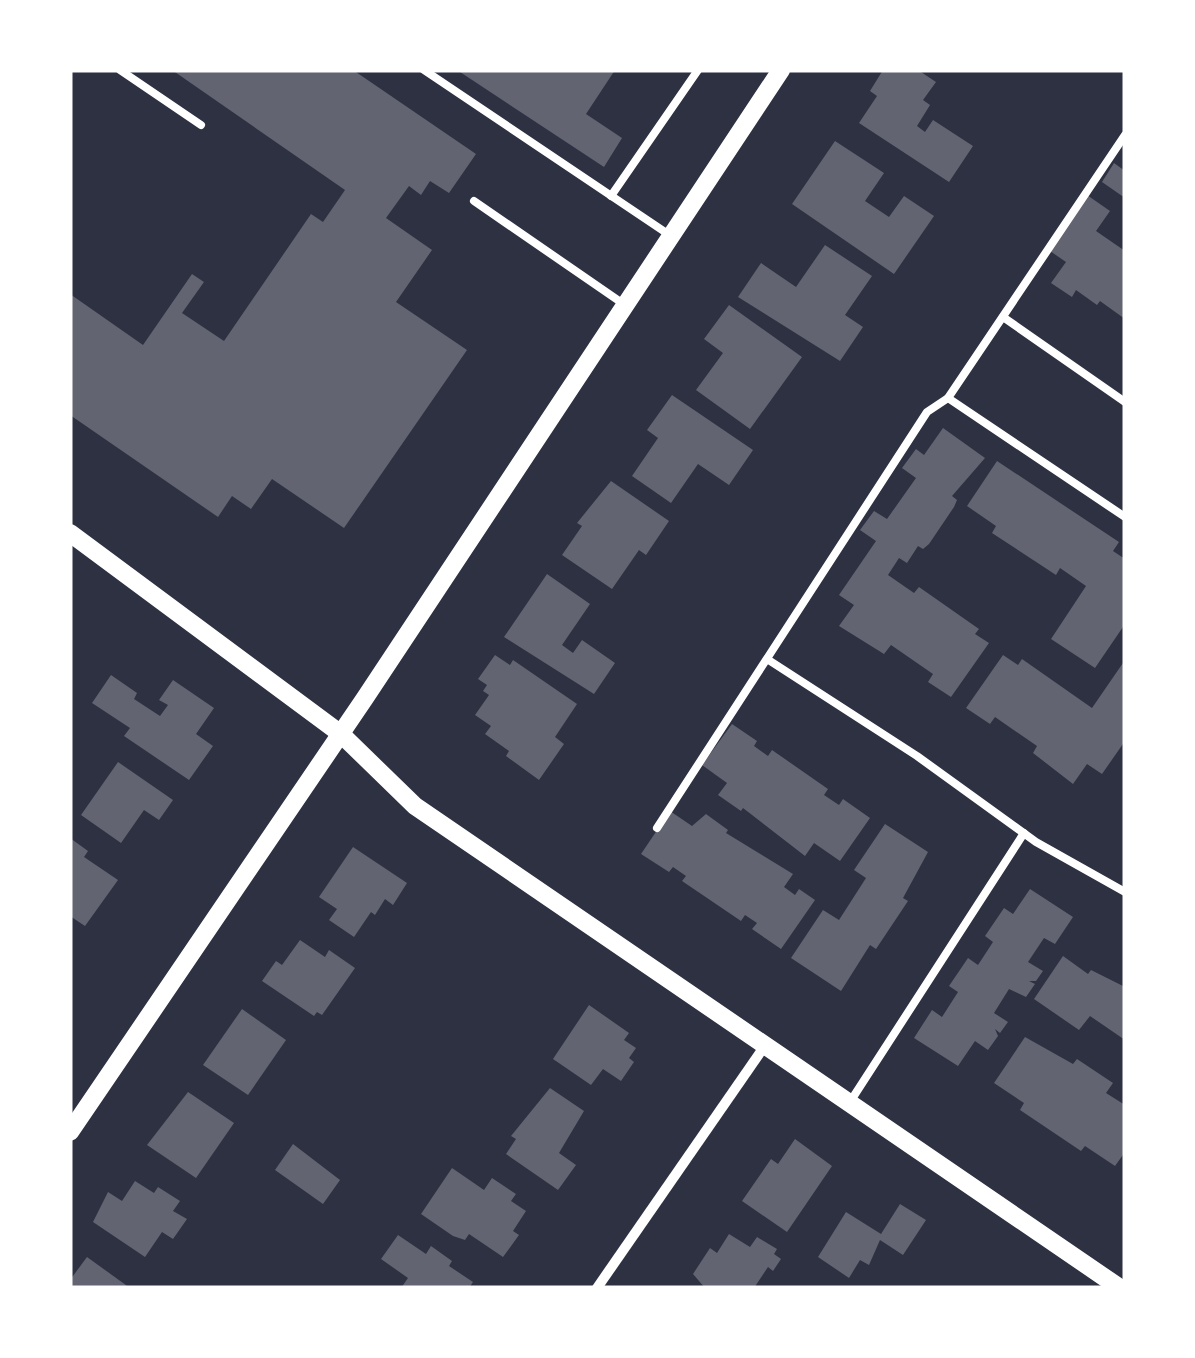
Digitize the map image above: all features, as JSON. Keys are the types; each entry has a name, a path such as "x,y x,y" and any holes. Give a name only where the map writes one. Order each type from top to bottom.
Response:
{"street":[{"path":"70,1132 341,734 780,70"},
{"path":"70,533 341,734 415,806 1120,1288"},
{"path":"597,1288 766,1044"}],"lane":[{"path":"120,70 201,125"},
{"path":"424,70 671,236"},
{"path":"611,196 698,70"},
{"path":"657,828 927,412 948,398 1125,135"},
{"path":"474,201 625,305"},
{"path":"1003,318 1125,402"},
{"path":"948,398 1125,516"},
{"path":"767,660 917,756 1024,833 1125,892"},
{"path":"850,1102 1024,833"}],"building":[{"path":"172,70 353,70 476,154 449,193 430,181 421,195 409,186 386,218 432,250 396,302 467,350 344,528 272,479 251,509 232,496 218,517 70,415 70,294 143,345 192,274 204,282 182,313 224,341 311,214 323,222 345,190"},
{"path":"457,70 615,70 586,114 622,138 604,167"},
{"path":"883,70 918,70 936,82 923,100 930,105 917,126 925,132 933,120 973,146 949,182 859,123 877,96 870,91"},
{"path":"835,141 884,173 865,201 889,217 904,196 934,216 894,274 792,204"},
{"path":"1114,163 1125,171 1125,198 1102,182"},
{"path":"1087,195 1110,211 1096,231 1125,251 1125,319 1100,301 1097,305 1076,290 1072,297 1051,283 1066,262 1050,251"},
{"path":"825,245 872,276 845,315 863,327 840,361 738,297 761,263 796,287"},
{"path":"729,305 802,357 750,429 696,390 723,353 704,339"},
{"path":"672,395 753,450 729,485 698,464 671,503 632,476 658,438 647,430"},
{"path":"943,428 985,458 952,496 957,500 954,507 929,544 923,549 918,546 907,563 899,558 888,575 914,593 919,587 979,629 975,634 989,643 951,697 928,682 933,674 891,645 884,654 839,626 854,605 839,595 876,541 860,530 874,511 887,519 916,478 902,468 916,449 924,455"},
{"path":"997,461 1119,542 1113,551 1125,559 1125,624 1095,668 1051,639 1086,586 1060,568 1056,575 992,533 996,526 967,506"},
{"path":"611,481 669,521 646,555 639,550 612,589 562,555 582,526 577,523"},
{"path":"547,574 590,604 562,645 573,653 582,640 615,663 594,694 504,637"},
{"path":"495,655 510,665 513,660 577,704 555,737 564,744 539,780 506,756 509,751 485,734 491,726 475,715 489,695 483,691 487,685 478,679"},
{"path":"1003,655 1018,665 1022,659 1092,708 1125,660 1125,741 1102,774 1087,764 1073,784 1033,753 1037,746 995,717 990,724 966,708"},
{"path":"111,675 137,693 134,699 160,716 168,705 159,700 173,680 214,708 196,734 213,746 189,780 124,736 130,728 92,703"},
{"path":"732,724 757,741 754,746 768,756 772,750 828,789 824,795 839,805 843,799 870,818 840,861 814,843 805,856 743,808 741,811 718,795 727,783 702,765"},
{"path":"118,762 173,800 159,820 144,810 121,843 81,815"},
{"path":"670,811 692,826 706,814 728,830 726,833 793,874 784,887 795,895 799,889 815,900 781,949 752,929 757,923 745,915 741,921 682,881 686,876 673,867 669,872 641,854"},
{"path":"885,824 928,852 903,898 908,901 876,949 870,945 841,991 791,958 823,910 839,920 866,878 854,870"},
{"path":"70,838 88,851 84,857 118,880 85,926 70,916"},
{"path":"353,847 407,883 393,905 385,899 354,937 329,920 337,909 319,897"},
{"path":"1030,889 1073,917 1055,944 1044,938 1028,962 1043,971 1036,981 1029,981 1035,984 1026,997 1009,989 994,1013 1008,1022 1000,1033 995,1029 998,1036 988,1050 975,1041 958,1066 914,1038 932,1010 942,1017 958,992 949,986 968,958 978,965 993,942 985,936 1004,908 1013,914"},
{"path":"300,940 325,957 329,950 355,968 322,1015 317,1012 314,1016 262,981 276,961 282,965"},
{"path":"1063,956 1088,974 1091,970 1125,987 1125,1040 1090,1016 1079,1030 1034,999"},
{"path":"589,1005 629,1033 624,1040 636,1048 629,1058 634,1062 621,1081 603,1069 591,1085 553,1059"},
{"path":"242,1009 286,1040 248,1095 203,1065"},
{"path":"1025,1037 1073,1064 1077,1059 1113,1083 1106,1093 1125,1105 1125,1152 1115,1166 1085,1146 1081,1151 1020,1110 1024,1103 994,1083"},
{"path":"550,1088 584,1111 559,1153 576,1165 558,1190 506,1154 516,1139 511,1136"},
{"path":"188,1092 234,1123 196,1178 147,1145"},
{"path":"795,1139 832,1166 787,1232 742,1201 771,1159 778,1164"},
{"path":"293,1144 340,1180 323,1204 275,1170"},
{"path":"452,1168 484,1190 492,1178 516,1194 511,1201 526,1211 513,1231 519,1235 503,1257 469,1234 465,1240 453,1236 421,1214"},
{"path":"135,1181 154,1193 158,1187 180,1201 173,1211 187,1219 173,1239 162,1232 145,1257 93,1222 108,1192 122,1201"},
{"path":"900,1204 926,1220 903,1255 880,1240 869,1265 860,1260 849,1278 818,1257 846,1212 881,1234"},
{"path":"729,1234 750,1247 757,1237 777,1249 774,1254 781,1259 773,1271 768,1267 754,1288 705,1288 693,1274 710,1248 717,1253"},
{"path":"398,1235 426,1254 431,1246 452,1261 449,1266 473,1282 469,1288 401,1288 408,1278 381,1259"},
{"path":"87,1257 130,1288 70,1288 70,1280"}]}
